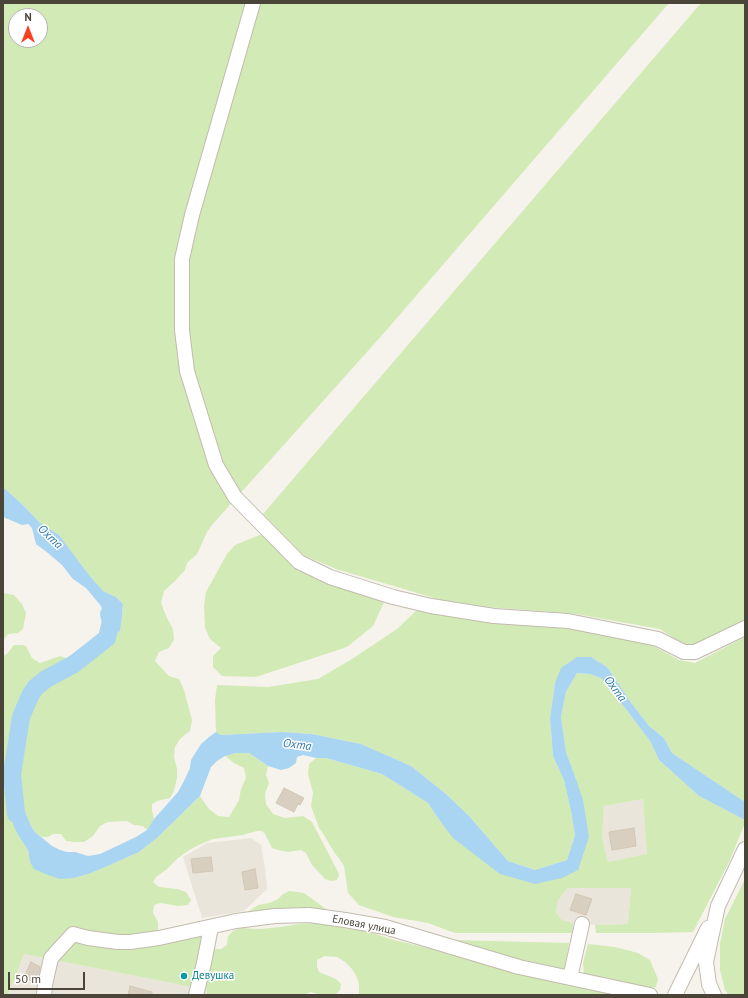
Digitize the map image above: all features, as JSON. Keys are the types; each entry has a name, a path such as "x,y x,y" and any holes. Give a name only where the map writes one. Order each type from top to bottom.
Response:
{"street":[{"path":"253,3 192,215 182,259 182,330 187,371 216,465 235,497 299,562 330,577 393,597 431,606 494,616 575,622 658,639 684,652 695,652 745,628"},
{"path":"675,995 743,853"},
{"path":"714,995 709,984 706,962 718,906"},
{"name":"Еловая улица","path":"44,995 51,958 73,934 88,938 130,942 159,938 208,924 275,916 309,915 385,927 519,966 650,995"},
{"path":"196,995 204,964 208,924"},
{"path":"570,978 582,924"}],"shaded area":[{"path":"643,799 647,854 608,862 602,837 604,806"},
{"path":"251,838 261,845 267,889 244,911 202,918 183,857 207,843"},
{"path":"568,888 631,888 628,924 595,925 573,923 562,920 556,912 558,900"},
{"path":"24,954 207,990 207,995 8,995"}],"green space":[{"path":"3,3 669,3 384,333 212,525 207,532 197,554 187,563 185,570 164,591 161,603 173,629 174,640 169,648 159,652 155,661 169,676 179,679 184,690 192,720 190,731 180,739 175,747 174,757 177,769 177,778 174,791 170,798 157,801 152,804 154,819 147,830 143,826 134,825 127,821 108,822 100,826 93,836 84,842 66,841 61,834 53,834 48,837 42,837 35,832 31,826 20,799 18,835 28,850 30,862 74,878 91,873 139,852 157,838 200,796 209,809 218,816 229,817 239,800 241,789 246,778 244,768 225,756 236,753 249,753 268,766 266,775 269,783 265,794 266,804 273,814 285,818 303,816 312,822 337,870 339,875 337,880 331,881 325,879 312,865 306,853 301,850 288,852 272,848 262,831 213,839 191,849 178,858 166,870 156,877 153,882 159,887 177,889 186,892 191,900 188,905 178,906 160,903 154,905 153,913 158,922 158,935 200,934 213,949 221,949 227,945 228,936 233,931 241,928 260,929 314,923 369,932 394,940 625,995 359,995 357,977 352,969 337,957 325,956 317,960 317,966 319,972 336,979 341,984 340,990 336,994 318,994 311,992 306,995 207,995 207,990 24,954 8,995 3,995 3,656 7,654 14,645 22,645 26,646 32,658 40,663 60,656 71,660 92,657 101,646 104,634 107,638 120,631 123,604 116,597 103,591 59,535 39,522 3,487","holes":["28,682 44,688 41,691 28,720 26,730 14,722 17,706"]},
{"path":"701,3 745,3 745,622 697,645 686,646 660,629 576,614 488,607 441,600 336,569 303,555 263,514"},
{"path":"262,534 296,565 386,598 373,626 347,647 256,677 222,676 213,667 213,656 221,648 210,639 205,628 204,606 206,592 227,554 235,545"},
{"path":"3,593 14,595 22,604 26,613 23,629 18,633 8,634 3,640"},
{"path":"417,610 511,624 575,628 646,642 679,660 695,663 745,637 745,802 672,753 664,738 649,726 607,667 591,657 555,683 550,718 553,756 564,780 575,835 567,860 535,870 508,861 469,816 446,794 411,766 361,744 312,734 282,732 221,735 216,732 215,700 217,685 268,687 318,679 352,659 397,629"},
{"path":"577,673 590,674 601,678 650,741 659,760 699,796 745,820 730,860 693,932 596,933 595,925 628,924 631,888 568,888 558,900 556,912 562,920 573,923 573,933 455,933 428,923 393,917 359,905 348,893 344,866 319,828 311,806 313,793 308,774 309,764 316,758 326,758 382,774 428,803 440,821 500,874 578,870 576,779 566,752 561,717 566,692","holes":["643,799 647,854 608,862 602,837 604,806"]},
{"path":"745,879 745,995 729,995 725,990 720,970 720,944 725,919"},
{"path":"289,891 304,893 327,911 246,913 258,905 269,903 278,899"},
{"path":"452,940 569,943 564,969 442,942"},
{"path":"588,944 615,947 638,953 650,960 658,979 656,987 647,989 584,975 583,963"}],"water":[{"path":"3,487 39,522 59,535 103,591 116,597 123,604 120,631 107,638 104,634 106,620 101,606 86,588 73,579 62,565 36,544 32,528 28,524 22,525 3,517"},
{"path":"577,657 591,657 607,667 649,726 664,738 672,753 745,802 745,820 699,796 659,760 650,741 601,678 590,674 577,673 566,692 561,717 566,752 583,800 589,837 578,870 562,878 535,884 500,874 453,838 428,803 382,774 326,758 316,758 303,755 297,757 296,763 289,768 281,770 268,766 249,753 236,753 225,756 211,767 200,796 157,838 139,852 91,873 74,878 60,879 34,869 30,862 28,850 13,824 11,805 14,791 20,799 35,832 52,846 67,852 75,852 88,856 100,854 136,837 147,830 154,819 178,792 190,768 191,760 201,744 216,732 221,735 282,732 312,734 361,744 411,766 446,794 469,816 508,861 535,870 567,860 575,835 564,780 553,756 550,718 555,683 561,668"},
{"path":"36,678 46,679 44,688 41,691 28,720 23,739 17,743 14,722 17,706 28,682"}],"building":[{"path":"284,788 304,798 300,805 298,804 294,812 276,803"},
{"path":"634,828 636,846 612,850 609,832"},
{"path":"211,857 213,871 193,873 191,859"},
{"path":"255,869 258,888 245,890 242,872"},
{"path":"576,894 592,899 586,915 570,910"},
{"path":"31,962 40,967 34,982 24,977"},
{"path":"130,986 152,992 152,995 128,995"}],"waterway":[{"name":"Охта","path":"16,814 12,774 21,717 30,696 35,688 46,679 74,664 107,638 111,621 109,614"}],"place":[{"name":"Девушка","path":"184,976"}]}
